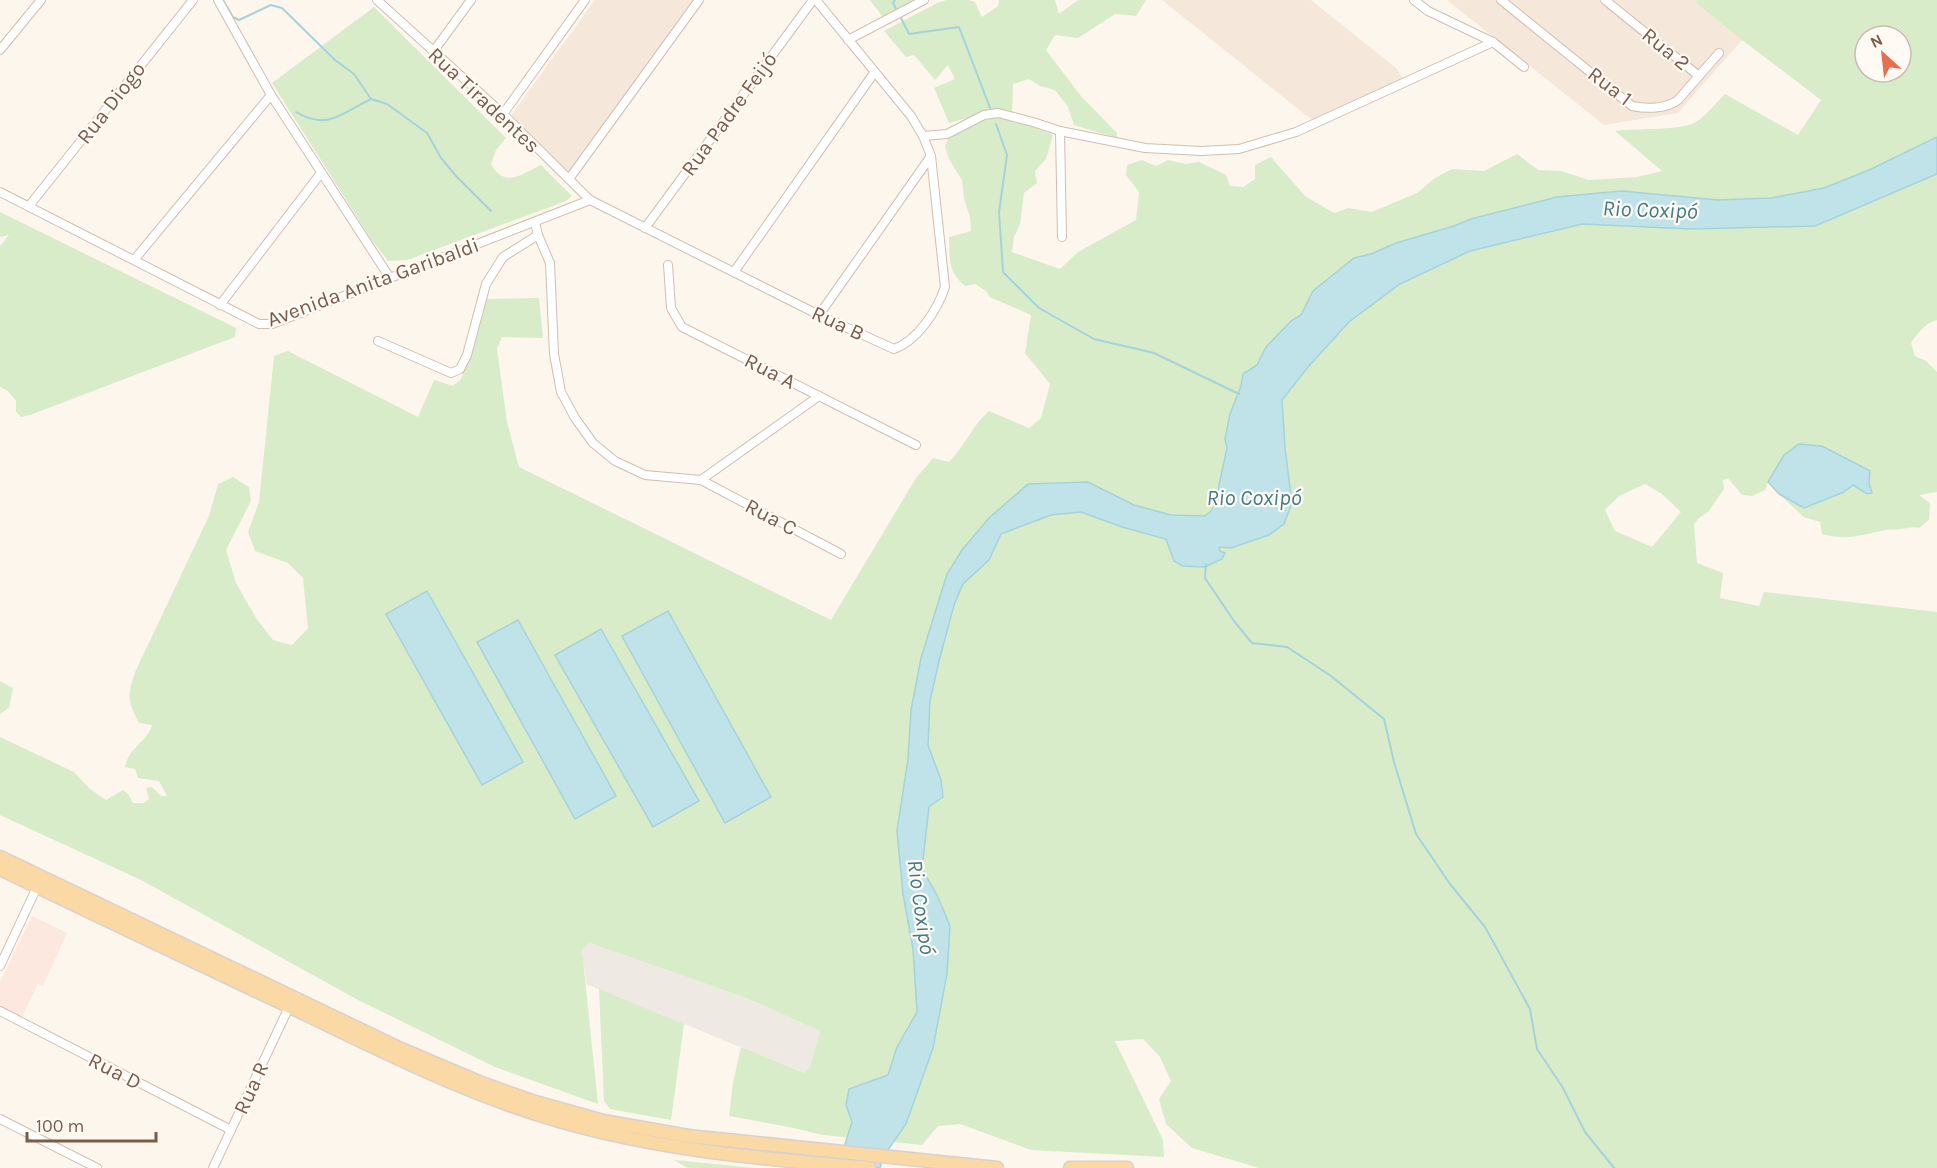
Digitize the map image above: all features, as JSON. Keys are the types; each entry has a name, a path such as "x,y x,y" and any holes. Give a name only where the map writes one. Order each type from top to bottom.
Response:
{"main road":[{"path":"0,857 402,1049 488,1086 559,1109 648,1130 688,1136 997,1168"},
{"path":"0,869 469,1091 556,1121 645,1142 709,1152 869,1168"},
{"path":"1070,1168 1127,1168"}],"street":[{"path":"0,50 41,0"},
{"name":"Rua Diogo","path":"29,206 193,0"},
{"path":"218,0 271,95 390,278"},
{"name":"Rua Tiradentes","path":"377,0 503,114 590,200"},
{"path":"433,52 471,0"},
{"path":"503,114 585,0"},
{"path":"569,180 699,0"},
{"path":"814,0 910,116 923,136 931,156 819,315"},
{"name":"Rua Padre Feijó","path":"645,228 814,0"},
{"path":"848,40 924,0"},
{"path":"1414,0 1428,11 1493,42 1524,67"},
{"name":"Rua 1","path":"1501,0 1632,106 1672,105 1719,53"},
{"name":"Rua 2","path":"1605,0 1699,76"},
{"path":"923,136 947,134 984,115 998,113 1060,131 1145,148 1201,151 1239,149 1296,132 1493,42"},
{"path":"734,272 874,73"},
{"path":"134,260 271,95"},
{"path":"1060,131 1062,237"},
{"name":"Rua B","path":"590,200 819,315 894,349 915,336 941,300 945,279 931,156"},
{"path":"220,305 321,173"},
{"name":"Avenida Anita Garibaldi","path":"0,192 259,324 272,324 590,200"},
{"path":"535,222 550,263 554,354 561,392 575,418 593,443 615,461 645,475 701,480 819,396"},
{"path":"378,341 450,373 460,369 467,355 486,284 503,257 538,235"},
{"name":"Rua A","path":"668,265 671,309 682,327 916,445"},
{"name":"Rua C","path":"701,480 841,554"},
{"path":"0,966 37,887"},
{"name":"Rua R","path":"213,1168 289,1007"},
{"name":"Rua D","path":"0,1011 231,1130"},
{"path":"0,1119 97,1168"}],"shaded area":[{"path":"595,0 695,0 568,175 510,117"},
{"path":"1162,0 1311,0 1396,68 1403,78 1312,120"},
{"path":"1447,0 1697,0 1696,2 1742,40 1678,113 1604,125"},
{"path":"32,916 67,933 43,986 38,984 21,1019 0,1008 0,982"},
{"path":"590,943 749,999 820,1031 810,1067 804,1073 586,984 582,950"}],"green space":[{"path":"870,0 921,0 885,20"},
{"path":"947,0 975,2 982,17 998,6 999,0 1055,0 1059,14 1078,0 1146,0 1136,16 1115,14 1078,38 1055,35 1046,50 1081,96 1117,133 1117,138 1074,125 1068,107 1055,90 1040,86 1029,79 1013,84 1012,114 987,114 998,118 1012,118 1053,135 1046,159 1035,171 1037,183 1024,193 1020,224 1014,237 1012,252 1060,269 1078,252 1136,220 1139,192 1126,175 1127,165 1142,160 1156,166 1168,160 1186,164 1199,162 1226,175 1230,186 1243,187 1255,179 1255,165 1271,157 1305,196 1334,213 1348,208 1372,212 1417,193 1435,178 1452,169 1484,171 1517,154 1538,170 1561,171 1589,180 1637,177 1662,171 1615,131 1686,126 1698,121 1725,94 1798,135 1821,100 1742,40 1695,2 1697,0 1937,0 1937,320 1925,326 1911,343 1915,356 1926,361 1937,372 1937,492 1919,495 1930,503 1929,520 1919,528 1888,530 1855,536 1832,536 1822,534 1820,522 1804,517 1779,494 1804,508 1844,492 1853,485 1867,494 1872,492 1869,471 1768,482 1765,490 1752,496 1742,495 1728,478 1723,480 1724,489 1708,512 1694,524 1697,563 1723,573 1720,598 1759,606 1764,592 1937,612 1937,1168 1259,1168 1192,1148 1166,1124 1159,1099 1171,1081 1160,1057 1143,1039 1115,1041 1163,1140 1164,1157 1031,1150 960,1124 938,1126 922,1145 823,1135 729,1116 741,1047 804,1073 810,1067 820,1031 749,999 590,943 582,950 598,1104 495,1067 358,1000 141,880 0,815 0,737 74,772 90,789 106,800 123,790 133,803 144,803 149,799 146,788 152,787 161,796 167,796 159,781 138,778 135,769 125,767 127,760 150,731 152,725 139,723 130,703 130,692 136,670 209,516 218,484 233,477 249,487 251,501 226,550 236,583 256,618 273,640 292,645 308,628 303,578 288,563 255,551 248,532 259,502 274,356 288,351 418,417 434,380 453,386 461,379 486,299 539,298 543,338 502,337 497,349 507,422 519,467 831,620 916,478 933,458 949,462 989,411 1029,428 1041,418 1050,384 1025,353 1031,315 990,297 986,291 975,284 965,286 952,270 949,237 971,231 962,180 949,159 945,147 949,136 978,115 949,123 934,88 955,79 948,65 935,80 914,55 906,57 884,31","holes":["1645,484 1662,494 1681,512 1652,547 1615,531 1605,510 1619,496"]},
{"path":"374,7 506,138 496,150 491,164 496,172 508,178 521,175 541,165 572,196 566,201 407,260 388,261 371,239 272,83"},
{"path":"0,212 236,328 235,337 21,417 16,412 16,401 8,391 0,387 0,246 9,235 0,237"},
{"path":"0,681 13,688 9,708 0,714"},
{"path":"599,989 684,1024 671,1120 610,1109 604,1101"},
{"path":"674,1160 755,1168 688,1168"}],"water":[{"name":"Rio Coxipó","path":"1937,137 1937,174 1815,226 1691,229 1582,224 1470,251 1400,284 1349,322 1282,400 1292,503 1284,524 1269,535 1231,548 1219,547 1220,551 1225,553 1222,559 1205,567 1183,566 1174,561 1166,539 1122,527 1081,512 1051,515 1001,534 989,560 963,584 954,605 930,701 928,745 941,780 943,797 929,807 922,869 937,895 950,926 947,974 933,1048 906,1124 883,1157 880,1168 843,1168 843,1150 852,1122 846,1105 849,1089 888,1075 897,1047 917,1012 913,949 903,894 897,831 908,759 911,710 921,658 947,574 962,550 989,518 1028,484 1088,482 1134,505 1171,515 1204,516 1210,512 1216,503 1227,448 1225,439 1230,414 1241,386 1243,374 1257,365 1266,347 1291,321 1301,315 1313,291 1354,258 1471,219 1557,197 1622,191 1718,200 1771,198 1824,188 1869,170"},
{"path":"1799,444 1822,446 1870,471 1869,483 1872,493 1867,494 1853,485 1844,492 1804,508 1779,494 1768,482 1784,455"},
{"path":"427,591 523,762 482,785 386,614"},
{"path":"668,611 771,797 725,823 622,636"},
{"path":"518,620 616,796 575,819 477,642"},
{"path":"601,629 699,801 653,827 555,655"}],"waterway":[{"path":"223,0 233,17 239,20 271,5 282,8 335,60 354,74 371,99 387,104 427,133 441,158 491,211"},
{"path":"895,0 893,3 897,11"},
{"path":"900,16 909,34 959,27 992,113"},
{"path":"296,112 317,120 326,120 335,118 371,99"},
{"path":"996,124 1007,155 999,212 1003,272 1039,308 1094,339 1154,353 1239,394"},
{"path":"1206,564 1205,578 1252,643 1287,647 1331,676 1384,719 1394,762 1416,834 1450,884 1485,927 1530,1009 1537,1049 1563,1088 1585,1132 1614,1168"}]}
